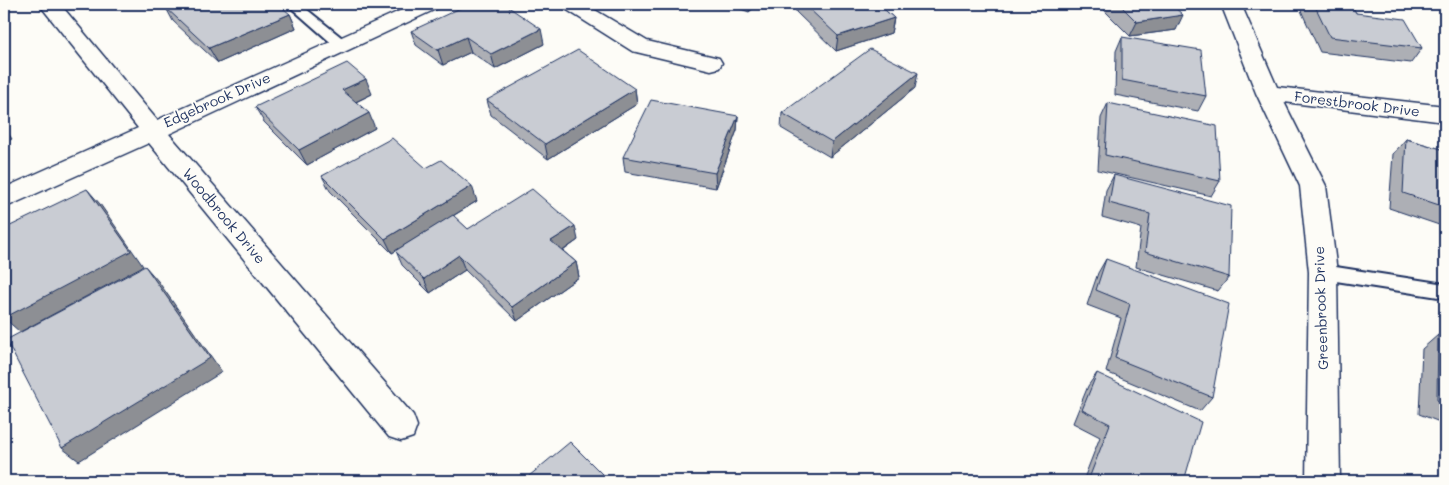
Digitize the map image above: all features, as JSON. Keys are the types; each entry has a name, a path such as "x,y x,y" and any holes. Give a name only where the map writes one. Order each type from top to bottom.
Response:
{"street":[{"name":"Woodbrook Drive","path":"49,4 152,130 401,426"},
{"name":"Edgebrook Drive","path":"4,199 431,4"},
{"path":"571,4 640,46 711,63"},
{"name":"Greenbrook Drive","path":"1230,4 1268,93 1313,186 1323,272 1328,480"},
{"name":"Forestbrook Drive","path":"1268,93 1445,114"}],"lane":[{"path":"293,4 341,44"},
{"path":"1323,272 1445,291"}],"building":[{"path":"171,4 251,4 254,6 278,4 290,14 209,48 164,6"},
{"path":"469,4 504,4 541,29 491,54 466,37 438,50 411,31"},
{"path":"804,4 878,4 894,18 838,36"},
{"path":"1119,4 1171,4 1183,15 1137,22"},
{"path":"1314,4 1351,4 1356,13 1405,19 1422,48 1330,37"},
{"path":"1122,37 1201,50 1206,96 1122,80"},
{"path":"870,49 918,73 832,142 782,113"},
{"path":"578,50 635,89 545,144 487,100"},
{"path":"347,63 366,79 342,90 369,113 299,150 255,107"},
{"path":"651,100 738,116 715,173 623,157"},
{"path":"1108,103 1217,126 1220,181 1105,155"},
{"path":"392,138 426,168 441,160 472,186 385,239 322,176"},
{"path":"1406,139 1445,150 1445,207 1403,193"},
{"path":"1114,175 1231,206 1229,277 1145,252 1150,214 1109,203"},
{"path":"87,189 131,251 4,318 4,229"},
{"path":"532,189 575,226 551,241 576,262 512,307 459,255 424,279 395,251 453,215 468,229"},
{"path":"1106,259 1229,304 1212,397 1115,358 1130,304 1096,290"},
{"path":"145,266 210,358 62,448 6,340"},
{"path":"1438,335 1445,338 1445,404 1437,400"},
{"path":"1097,373 1201,422 1184,481 1088,481 1110,424 1082,410"},
{"path":"570,442 609,481 523,481"}]}
